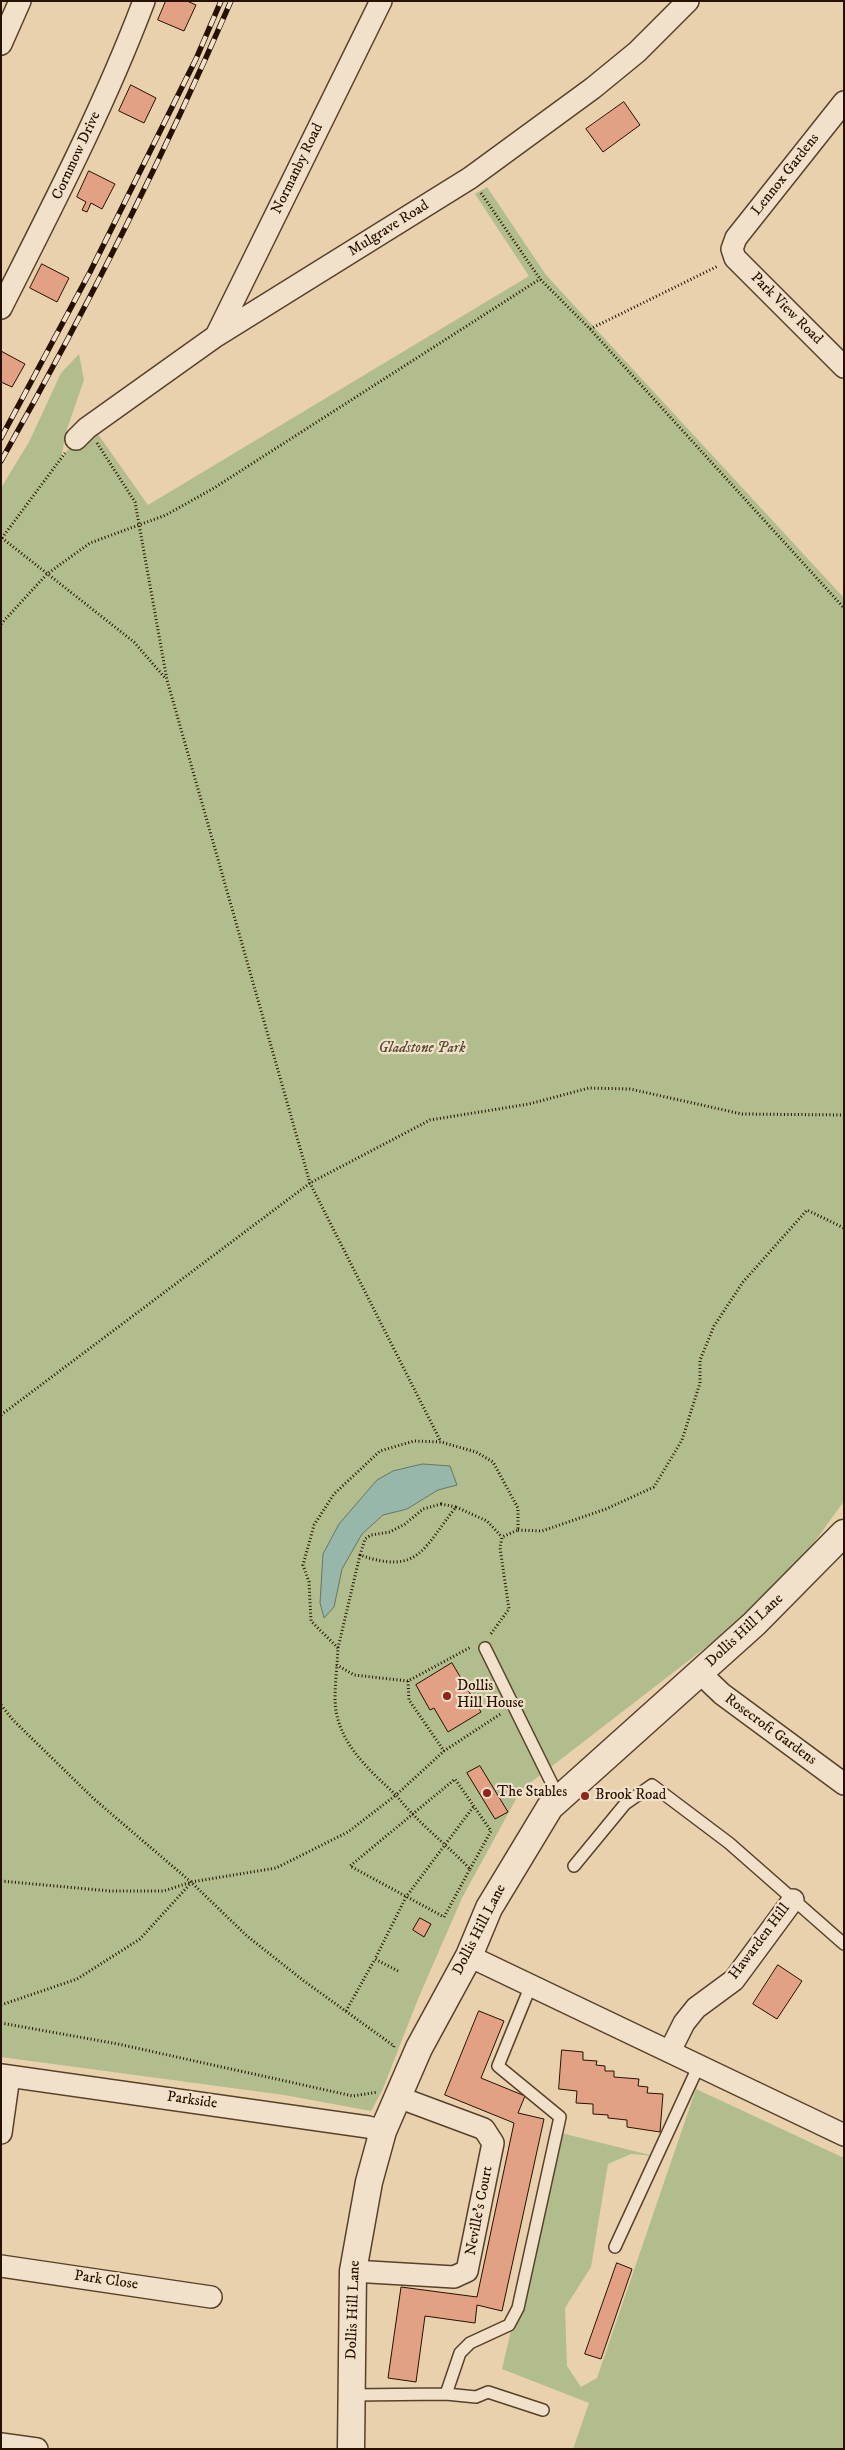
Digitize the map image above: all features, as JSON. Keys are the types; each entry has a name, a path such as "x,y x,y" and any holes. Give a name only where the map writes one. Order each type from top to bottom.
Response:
{"street":[{"path":"1,44 20,1"},
{"name":"Cornmow Drive","path":"1,308 80,154 128,46 144,1"},
{"name":"Normanby Road","path":"216,336 381,1"},
{"name":"Mulgrave Road","path":"81,433 216,336 470,178 593,88 637,52 688,1"},
{"name":"Lennox Gardens","path":"734,253 736,238 844,102"},
{"name":"Park View Road","path":"734,253 844,367"},
{"name":"Dollis Hill Lane","path":"351,2449 353,2271 368,2182 383,2131 390,2094 419,2048 469,1956 489,1908 528,1840 550,1807 754,1624 844,1533"},
{"name":"Rosecroft Gardens","path":"700,1673 722,1694 844,1784"},
{"name":"Hawarden Hill","path":"670,2051 684,2022 696,2008 734,1980 793,1900"},
{"path":"469,1956 842,2131"},
{"path":"1,2133 5,2076"},
{"name":"Parkside","path":"5,2076 348,2124 383,2131"},
{"name":"Neville's Court","path":"353,2271 454,2277 468,2272 493,2143 484,2129 390,2094"},
{"name":"Park Close","path":"1,2266 210,2297"},
{"path":"1,2444 37,2449"}],"lane":[{"path":"485,1648 559,1798"},
{"name":"Hawarden Hill","path":"574,1866 624,1804 652,1785 729,1843 844,1944"},
{"path":"446,2394 460,2353 470,2343 509,2325 518,2308 560,2117 498,2066 531,1985"},
{"path":"615,2247 699,2065"},
{"path":"351,2395 446,2394 476,2397 488,2392 543,2410"}],"path":[{"path":"470,178 540,279 590,329 844,608"},
{"path":"590,329 734,253"},
{"path":"1,624 47,574 90,543 166,515 214,488 540,279"},
{"path":"167,680 134,642 2,539 81,433 135,502 167,680 310,1183 441,1442"},
{"path":"1,1415 310,1183 430,1120 529,1104 589,1088 630,1089 742,1114 844,1115"},
{"path":"502,1537 518,1530 542,1531 606,1509 654,1487 682,1440 700,1383 700,1360 714,1326 743,1282 807,1210 844,1228"},
{"path":"338,1648 311,1622 309,1582 303,1565 314,1525 334,1494 380,1451 414,1441 441,1442 476,1452 493,1462 518,1508 518,1530"},
{"path":"470,1869 361,1762 344,1737 335,1702 338,1648 360,1555 365,1539 370,1535 390,1532 423,1509 441,1504 456,1507 487,1521 502,1537"},
{"path":"360,1555 392,1563 412,1558 426,1549 456,1507"},
{"path":"337,1665 354,1674 408,1681 472,1646 485,1648 491,1632 508,1609 500,1548 502,1537"},
{"path":"408,1681 410,1700 444,1751"},
{"path":"1,1704 13,1720 94,1799 191,1882 247,1936 394,2046 391,2055"},
{"path":"1,1882 110,1891 164,1891 191,1882 276,1868 348,1832 396,1795 444,1751 513,1706"},
{"path":"454,1779 491,1831 444,1916 350,1866 412,1813 454,1779"},
{"path":"346,2011 406,1897 474,1806"},
{"path":"1,2005 77,1979 140,1939 191,1882"},
{"path":"375,1958 398,1971"},
{"path":"1,2023 118,2044 353,2096 390,2094"}],"green space":[{"name":"Gladstone Park","path":"487,187 546,275 844,598 844,1501 808,1551 736,1624 521,1790 462,1898 418,1999 382,2091 371,2111 284,2095 1,2057 1,488 29,442 61,373 79,354 84,380 66,432 61,459 77,437 95,430 148,505 529,276 475,194"},
{"path":"696,2089 844,2158 844,2449 573,2449 589,2403 502,2369 557,2132 654,2156 631,2154 608,2164 591,2267 565,2308 567,2366 581,2387 597,2378"}],"shaded area":[{"path":"423,1464 450,1466 457,1485 438,1490 407,1509 383,1515 362,1534 342,1569 334,1607 324,1618 320,1603 323,1554 339,1524 377,1480 393,1471"}],"building":[{"path":"166,1 187,1 196,5 184,31 158,20"},
{"path":"131,85 156,98 144,123 119,111"},
{"path":"624,102 640,125 603,152 586,129"},
{"path":"89,171 115,184 102,209 91,203 87,212 82,210 86,202 77,197"},
{"path":"42,264 69,278 57,302 30,288"},
{"path":"1,351 25,364 12,387 1,382"},
{"name":"Dollis Hill House","path":"452,1663 481,1712 448,1732 434,1708 430,1710 416,1685"},
{"name":"The Stables","path":"480,1766 508,1812 495,1819 467,1773"},
{"path":"420,1918 431,1924 424,1937 413,1930"},
{"path":"778,1965 802,1981 777,2019 753,2004"},
{"path":"479,2011 504,2021 481,2078 525,2096 518,2113 544,2119 502,2311 477,2305 475,2323 425,2316 416,2382 388,2378 401,2287 477,2297 514,2123 445,2095"},
{"path":"562,2050 583,2052 583,2060 597,2061 596,2065 605,2066 605,2071 614,2071 614,2077 639,2079 638,2086 648,2087 647,2093 663,2094 660,2132 627,2127 627,2120 608,2118 608,2115 593,2114 593,2104 576,2103 577,2091 559,2089"},
{"path":"617,2263 632,2269 601,2359 585,2354"}],"railway":[{"path":"1,438 90,272 196,59 221,1"},
{"path":"1,461 63,348 122,234 178,118 231,1"}],"place":[{"name":"Dollis Hill House","path":"447,1696"},
{"name":"The Stables","path":"487,1793"},
{"name":"Brook Road","path":"585,1796"}]}
